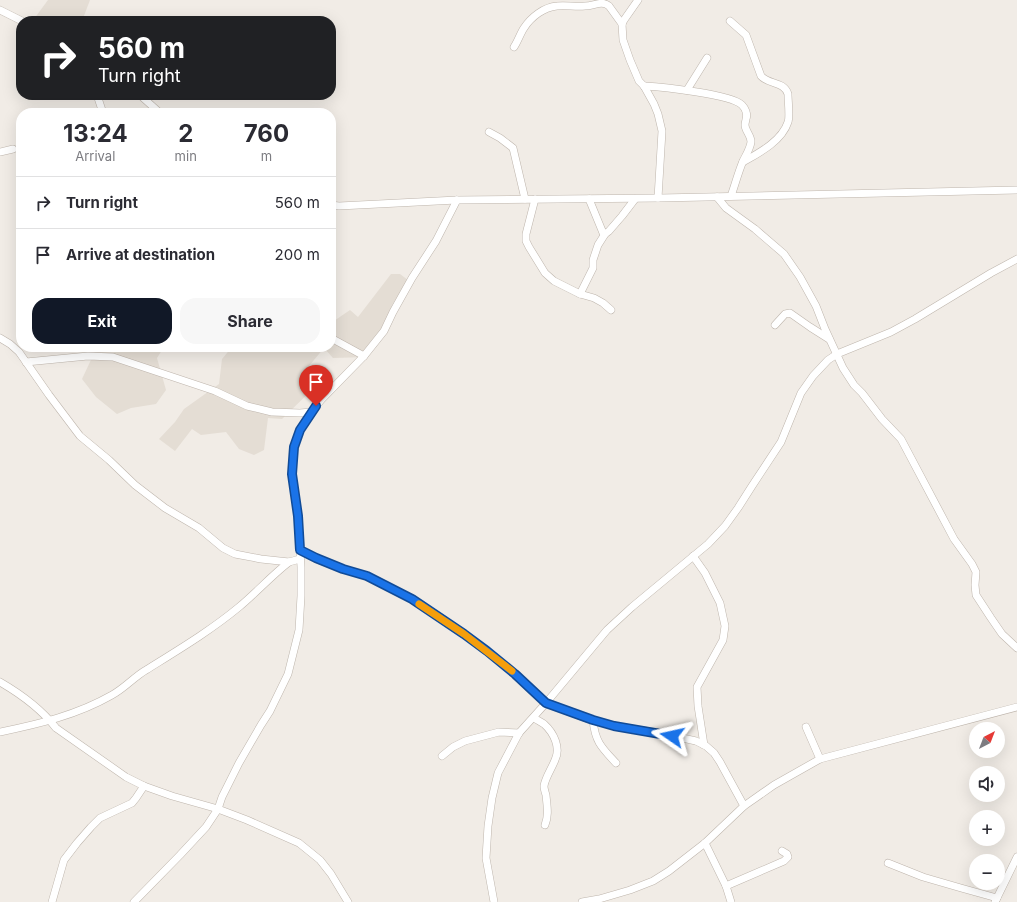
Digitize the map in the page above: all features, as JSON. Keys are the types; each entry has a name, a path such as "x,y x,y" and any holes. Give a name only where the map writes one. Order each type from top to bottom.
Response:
{"street":[{"path":"608,0 622,24"},
{"path":"638,0 622,24 622,40 639,81 644,86 654,104 662,131 658,198"},
{"path":"514,47 524,28 534,16 543,10 558,6 588,6 603,3 607,4 612,9"},
{"path":"0,10 16,18"},
{"path":"730,20 746,35 761,76 766,80 783,86 787,90 788,94 788,121 783,132 767,148 743,162"},
{"path":"687,90 707,58"},
{"path":"644,86 687,90 729,98 741,104 745,109 747,117 745,124 751,140 731,196"},
{"path":"146,100 154,108"},
{"path":"489,132 513,148 525,199"},
{"path":"0,152 13,149"},
{"path":"336,206 457,200 636,199 1017,190"},
{"path":"717,197 726,208 755,229 784,254 800,277 813,300 843,368 854,385 901,439 954,539 976,572 976,595 1002,634 1017,648"},
{"path":"534,199 526,240 545,273 554,281 580,294 594,298 611,310"},
{"path":"589,199 603,233 605,234"},
{"path":"580,294 593,268 593,260 598,245 605,234 636,199"},
{"path":"134,902 206,827 218,809 222,797 239,763 270,711 288,674 299,630 301,596 298,516 292,474 294,447 300,430 311,412 322,399 364,356 384,331 412,278 436,241 457,200"},
{"path":"494,902 486,858 492,798 498,773 519,733 534,718 607,630 632,607 708,544 725,526 781,442 801,393 813,376 828,360 837,354 891,332 985,276 1017,259"},
{"path":"775,325 785,314 790,313 830,339"},
{"path":"0,338 16,349"},
{"path":"336,341 364,356"},
{"path":"19,352 80,436 109,460 135,485 165,508 198,528 224,548 235,554 260,559 289,562 300,559"},
{"path":"26,362 88,356 114,357 215,391 247,406 272,412 311,412"},
{"path":"300,550 343,569 367,576 412,599 479,645 515,674 546,703 614,726 660,733 696,741 704,745 720,762 744,806"},
{"path":"693,556 705,573 720,603 726,626 723,640 697,687 698,706 704,745"},
{"path":"0,732 60,718 113,695 145,671 210,630 258,591 276,572 289,562"},
{"path":"0,682 23,697 56,728 126,777 144,786 172,796 218,809 299,843 320,860 331,874 348,902"},
{"path":"582,902 599,899 621,892 653,880 669,871 705,843 744,806 774,785 820,759 1017,707"},
{"path":"534,718 544,724 554,736 557,746 556,758 544,785 548,808 548,818 545,825"},
{"path":"593,720 594,731 601,747 616,763"},
{"path":"806,727 820,759"},
{"path":"442,756 453,747 465,741 499,732 519,733"},
{"path":"52,902 64,860 77,843 100,818 132,803 144,786"},
{"path":"705,843 726,886 731,902"},
{"path":"726,886 784,861 788,857 788,854 782,850"},
{"path":"888,863 923,877 996,900 1017,857"},
{"path":"612,902 621,892"}],"shaded area":[{"path":"48,0 90,0 84,16 36,16"},
{"path":"391,274 400,274 408,280 392,305 386,333 368,357 333,358 328,352 336,352 336,320 350,310 358,317"},
{"path":"95,352 161,352 157,358 166,390 156,404 131,408 117,414 96,397 82,379"},
{"path":"228,352 321,352 309,366 321,381 282,419 268,418 264,450 254,455 239,449 226,432 201,435 192,429 175,451 159,439 175,422 184,409 219,384 222,359"}],"slow traffic":[{"path":"419,604 464,634 512,671"}],"route":[{"path":"316,406 300,430 294,447 292,474 298,516 300,550 343,569 367,576 412,599 487,651 515,674 546,703 588,719 614,726 672,736"}]}
